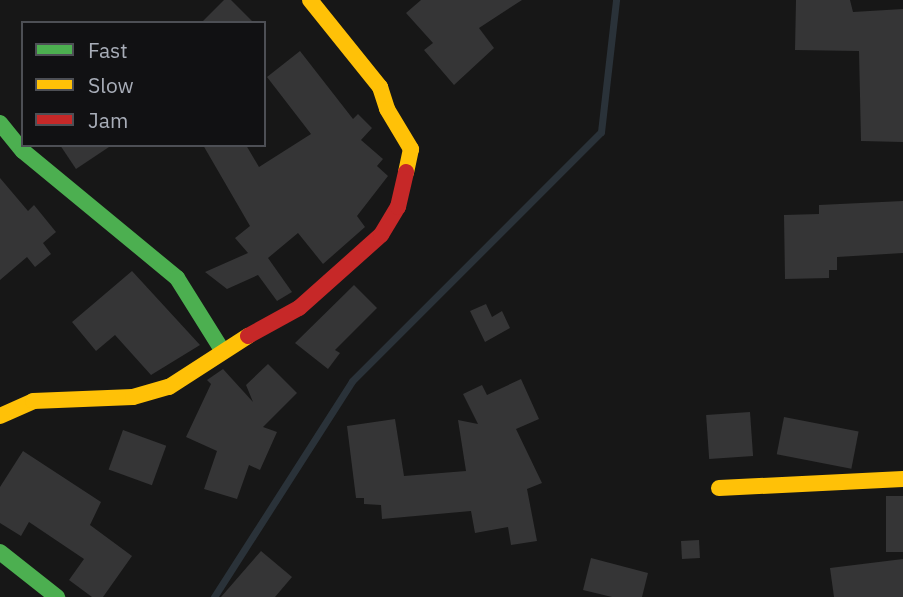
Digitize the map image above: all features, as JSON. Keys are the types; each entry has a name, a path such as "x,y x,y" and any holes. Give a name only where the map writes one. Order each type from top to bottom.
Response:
{"street":[{"path":"0,416 33,401 149,394 169,387 222,351 299,308 332,282 381,235 398,207 411,149 387,109 380,87 310,0"},
{"path":"0,123 23,151 177,278 222,351"},
{"path":"719,488 903,479"},
{"path":"0,552 57,597"}],"building":[{"path":"224,0 231,0 252,21 203,21"},
{"path":"421,0 522,0 479,28 494,48 454,85 424,50 433,43 406,13"},
{"path":"796,0 850,0 853,12 903,9 903,142 861,141 859,51 795,50"},
{"path":"300,51 353,119 358,114 372,128 361,140 383,159 377,166 388,176 357,216 365,227 323,264 298,233 268,258 292,292 277,301 258,275 227,289 205,272 248,253 235,238 250,226 204,147 247,147 259,167 311,134 267,77"},
{"path":"61,147 109,147 76,169"},
{"path":"0,178 28,211 34,205 56,232 43,243 51,254 35,267 27,257 0,280"},
{"path":"903,201 903,253 837,257 837,270 829,270 829,278 785,279 784,215 819,214 819,205"},
{"path":"132,271 200,345 151,375 115,335 96,351 72,322"},
{"path":"354,285 377,308 335,350 340,353 328,369 295,343"},
{"path":"486,304 492,317 502,311 510,328 485,342 470,311"},
{"path":"268,364 297,393 263,427 277,432 260,470 249,465 237,499 204,489 217,451 186,437 211,384 207,380 223,369 253,402 246,385"},
{"path":"521,379 539,419 516,429 542,483 527,489 537,541 511,545 508,527 475,533 471,511 382,519 381,505 364,504 364,498 356,498 347,426 395,419 404,476 466,471 458,420 478,424 463,394 482,385 487,395"},
{"path":"750,412 753,456 709,459 706,415"},
{"path":"784,417 859,432 851,469 777,454"},
{"path":"123,430 166,446 152,485 109,469"},
{"path":"23,451 101,502 90,525 132,556 103,597 92,597 69,580 84,559 29,522 21,536 0,523 0,487"},
{"path":"886,496 903,496 903,552 886,552"},
{"path":"699,540 700,558 682,559 681,541"},
{"path":"261,551 292,577 275,597 221,597"},
{"path":"591,558 648,573 642,597 612,597 583,590"},
{"path":"903,559 903,597 834,597 830,568"}],"waterway":[{"path":"214,597 352,381 601,132 616,0"}],"traffic: fast":[{"path":"0,123 23,151 177,278 222,350"},
{"path":"0,552 57,597"}],"traffic: slow":[{"path":"310,0 380,87 387,109 411,149 406,172"},
{"path":"0,416 33,401 133,397 169,387 248,336"},
{"path":"719,488 903,479"}],"traffic: jam":[{"path":"248,336 299,308 381,235 398,207 406,172"}]}
